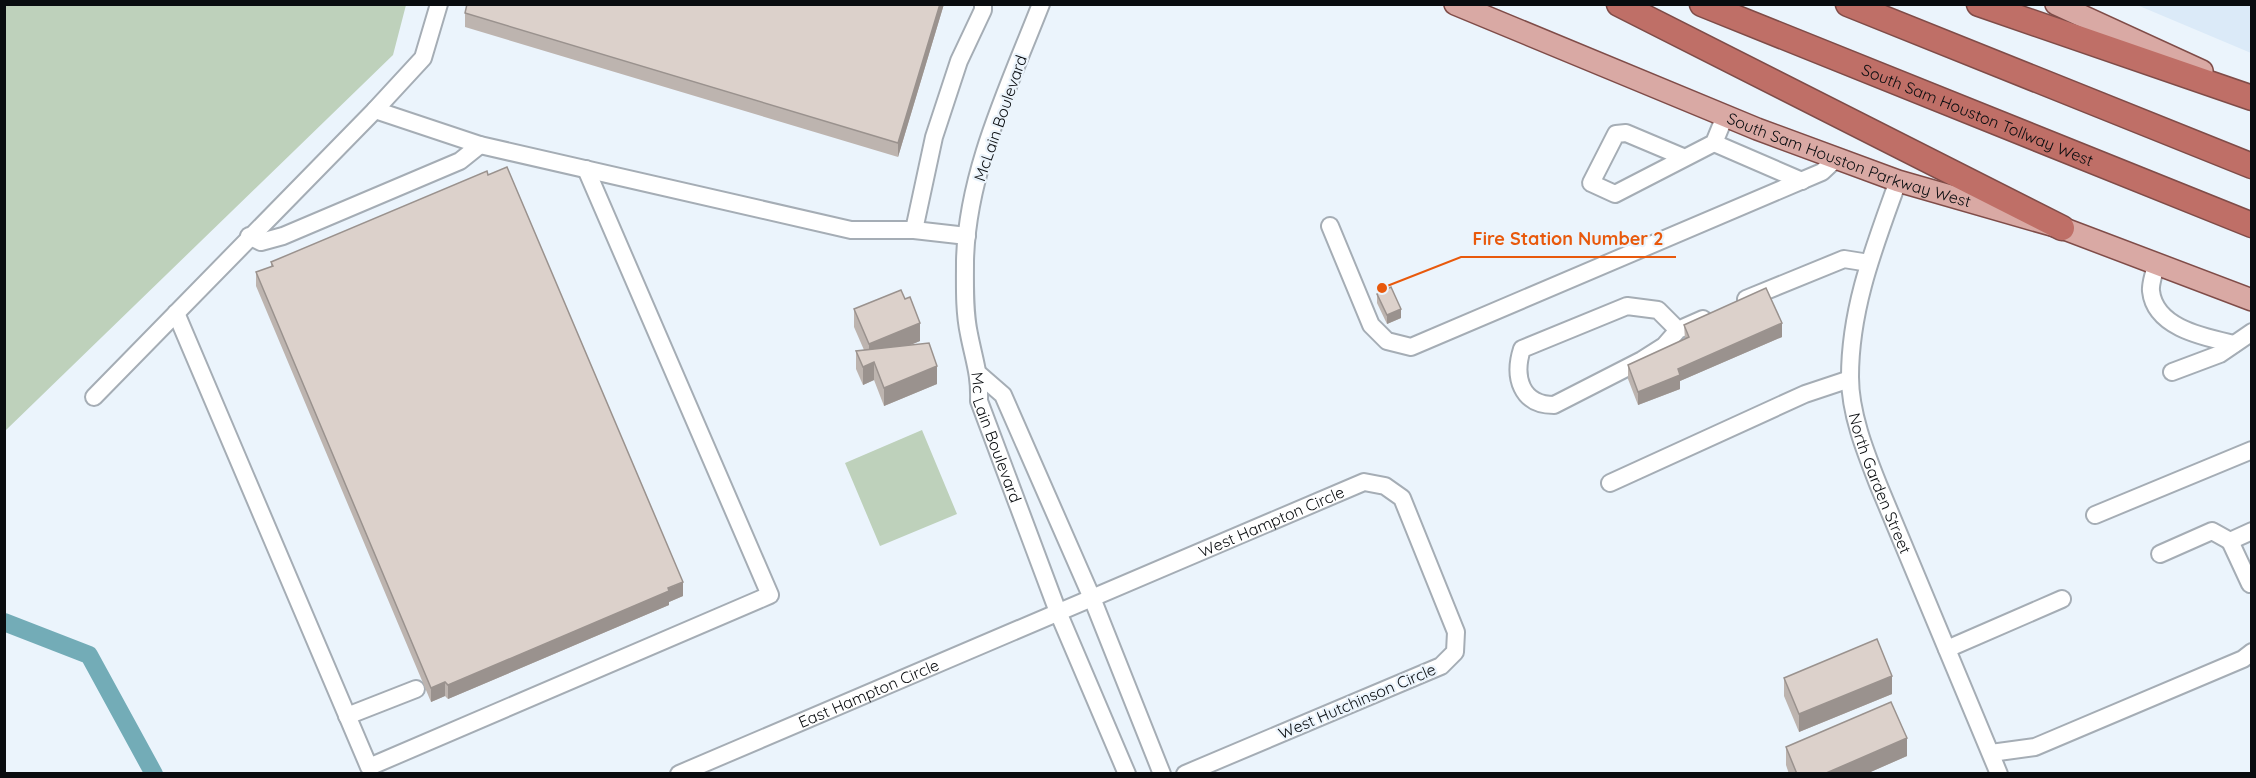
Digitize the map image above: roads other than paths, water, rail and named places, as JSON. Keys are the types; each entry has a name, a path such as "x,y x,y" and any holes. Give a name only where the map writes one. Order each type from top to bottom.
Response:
{"highway":[{"path":"1619,4 2062,228"},
{"name":"South Sam Houston Tollway West","path":"1702,4 2252,225"},
{"path":"1848,4 2252,166"},
{"path":"1979,4 2252,98"}],"main road":[{"name":"South Sam Houston Parkway West","path":"1455,4 1725,116 1898,181 2062,228 2252,300"},
{"path":"2056,4 2252,93"}],"street":[{"path":"94,398 423,58 439,4"},
{"path":"914,230 934,137 959,60 983,10 983,4"},
{"name":"McLain Boulevard","path":"980,375 969,334 966,301 968,236 983,157 1041,4"},
{"path":"375,110 480,146 851,230 914,230 968,236"},
{"path":"1683,157 1626,133 1616,134 1591,183 1615,194 1713,143 1725,116"},
{"path":"1713,143 1802,181"},
{"path":"249,236 261,242 283,236 460,161 480,146"},
{"path":"1330,226 1371,325 1387,341 1411,347 1802,181 1822,172 1837,158"},
{"path":"176,313 369,767 771,596 586,170"},
{"name":"North Garden Street","path":"1898,181 1869,263 1855,316 1850,379 1862,440 2000,774"},
{"path":"1678,330 1658,310 1627,306 1522,349 1516,365 1519,382 1528,398 1542,405 1554,405 1642,360 1664,346 1678,330 1725,308 1844,259 1869,263"},
{"path":"2156,263 2151,291 2158,313 2174,324 2234,344"},
{"path":"2172,372 2220,354 2252,332"},
{"name":"Mc Lain Boulevard","path":"980,375 1003,395 1092,598 1162,774"},
{"name":"Mc Lain Boulevard","path":"980,375 980,401 1009,481 1058,612 1126,774"},
{"path":"1610,483 1805,394 1850,379"},
{"path":"2095,514 2252,450"},
{"path":"1009,481 1036,470"},
{"name":"West Hampton Circle","path":"1058,612 1364,483 1385,486 1402,498 1434,581"},
{"path":"2160,554 2212,531 2230,541 2251,585"},
{"path":"2230,541 2252,531"},
{"name":"West Hutchinson Circle","path":"1185,774 1441,666 1455,652 1456,632 1434,581"},
{"path":"1947,649 2062,599"},
{"name":"East Hampton Circle","path":"679,774 1058,612"},
{"path":"1991,753 2035,747 2243,659 2252,652"},
{"path":"347,716 416,689"}],"waterway":[{"path":"4,622 89,655 154,774"}],"place":[{"name":"Fire Station Number 2","path":"1382,288"}]}
